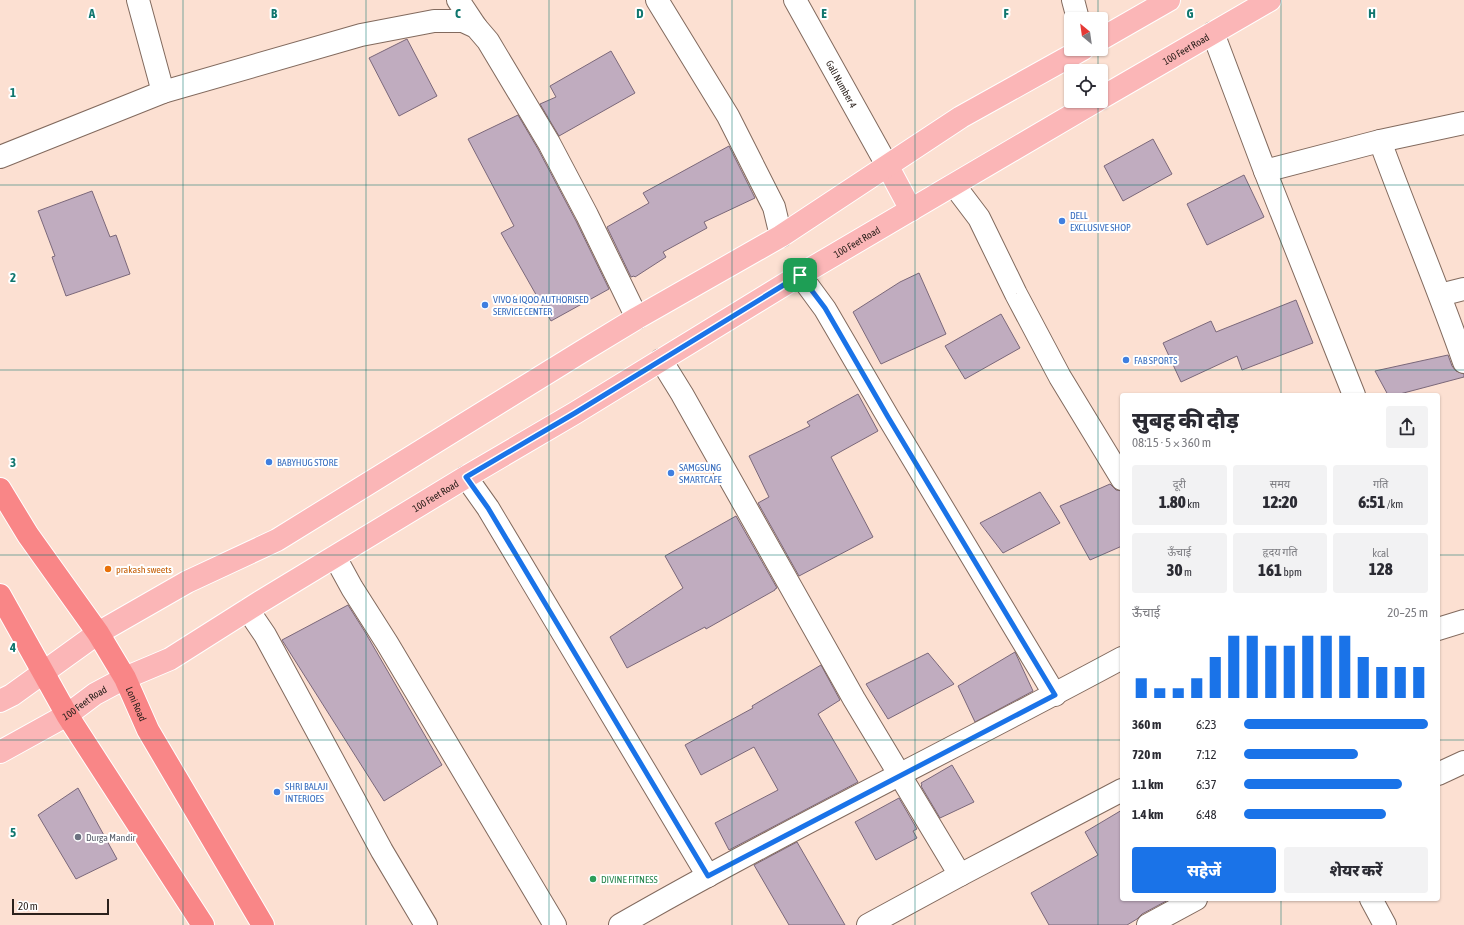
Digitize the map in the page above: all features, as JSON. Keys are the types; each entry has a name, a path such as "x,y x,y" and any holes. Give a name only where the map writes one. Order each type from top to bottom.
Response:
{"highway":[{"name":"Loni Road","path":"0,489 28,535 98,633 125,678 148,730 263,925"},
{"path":"0,595 67,715 203,925"}],"main road":[{"path":"1108,35 1169,0"},
{"name":"100 Feet Road","path":"1108,94 1270,0"},
{"path":"0,701 12,695 44,673 98,633 187,582 277,540 637,318 781,236 962,117 1071,56"},
{"name":"100 Feet Road","path":"0,752 67,715 95,694 125,678 170,658 800,275 1084,108"},
{"path":"888,167 911,210"}],"street":[{"path":"138,0 163,92"},
{"path":"458,0 476,27 488,41 549,143 587,214 637,318"},
{"path":"657,0 728,116 774,207 781,236"},
{"name":"Gali Number 4","path":"795,0 888,167"},
{"path":"1074,0 1077,12"},
{"path":"0,157 163,92 361,35 434,21 463,21 476,27"},
{"path":"1213,33 1265,171 1353,393"},
{"path":"1265,171 1380,141 1464,123"},
{"path":"1380,141 1409,220 1440,295 1464,362"},
{"path":"954,184 979,218 1016,294 1060,377 1120,476"},
{"path":"800,275 825,308 892,424 1055,695"},
{"path":"1440,295 1464,289"},
{"path":"661,360 682,394 900,776 960,874"},
{"path":"466,477 488,508 708,876"},
{"path":"335,557 352,588 387,643 555,925"},
{"path":"248,610 265,635 363,817 426,925"},
{"path":"1440,628 1464,621"},
{"path":"620,925 708,876 1055,695 1120,659"},
{"path":"1440,773 1464,762"},
{"path":"868,925 960,874 1120,791"},
{"path":"1148,925 1181,917 1194,901"},
{"path":"1372,901 1385,925"}],"building":[{"path":"407,39 437,96 399,116 369,58"},
{"path":"611,51 635,93 559,136 540,104 556,97 550,86"},
{"path":"518,115 538,149 576,221 609,289 551,321 501,233 514,226 468,139"},
{"path":"1153,139 1172,174 1123,201 1104,166"},
{"path":"729,146 755,198 704,222 707,228 663,252 666,257 635,277 631,277 607,227 649,203 643,193"},
{"path":"1244,175 1264,217 1207,245 1187,204"},
{"path":"92,191 110,237 116,235 130,274 66,296 52,257 55,256 38,211"},
{"path":"919,273 946,334 881,364 853,312 900,282"},
{"path":"1296,300 1313,343 1242,370 1237,356 1181,382 1163,343 1211,321 1216,332"},
{"path":"1001,314 1020,348 965,379 945,346"},
{"path":"1448,355 1452,366 1456,371 1464,374 1464,377 1404,393 1387,393 1375,371"},
{"path":"858,394 878,431 831,457 873,537 799,576 758,503 769,497 749,456 810,426 807,422"},
{"path":"1110,484 1116,490 1120,491 1120,547 1090,560 1060,506"},
{"path":"1040,492 1060,523 1003,553 980,523"},
{"path":"736,516 777,588 706,629 705,627 627,668 610,637 683,588 665,556"},
{"path":"348,605 442,765 384,801 282,640"},
{"path":"1015,652 1033,691 975,722 958,686"},
{"path":"928,653 954,684 888,719 866,684"},
{"path":"821,665 840,700 818,714 858,782 729,850 715,823 778,790 754,747 701,775 685,745 753,708 752,706"},
{"path":"952,765 974,802 940,818 921,786 921,783"},
{"name":"Durga Mandir","path":"78,788 117,859 76,879 38,815"},
{"path":"899,798 917,829 913,831 917,838 876,860 855,822"},
{"path":"1120,811 1120,901 1166,901 1142,914 1127,925 1049,925 1031,893 1098,855 1085,832"},
{"path":"797,842 845,925 789,925 754,865"}],"place":[{"name":"DELL EXCLUSIVE SHOP","path":"1062,221"},
{"name":"VIVO & IQOO AUTHORISED SERVICE CENTER","path":"485,305"},
{"name":"FAB SPORTS","path":"1126,360"},
{"name":"BABYHUG STORE","path":"269,462"},
{"name":"SAMGSUNG SMARTCAFE","path":"671,473"},
{"name":"prakash sweets","path":"108,569"},
{"name":"SHRI BALAJI INTERIOES","path":"277,792"},
{"name":"Durga Mandir","path":"78,837"},
{"name":"DIVINE FITNESS","path":"593,879"}],"route":[{"path":"800,275 825,308 888,417 1055,695 708,876 488,508 466,477 575,413 800,275"}]}
